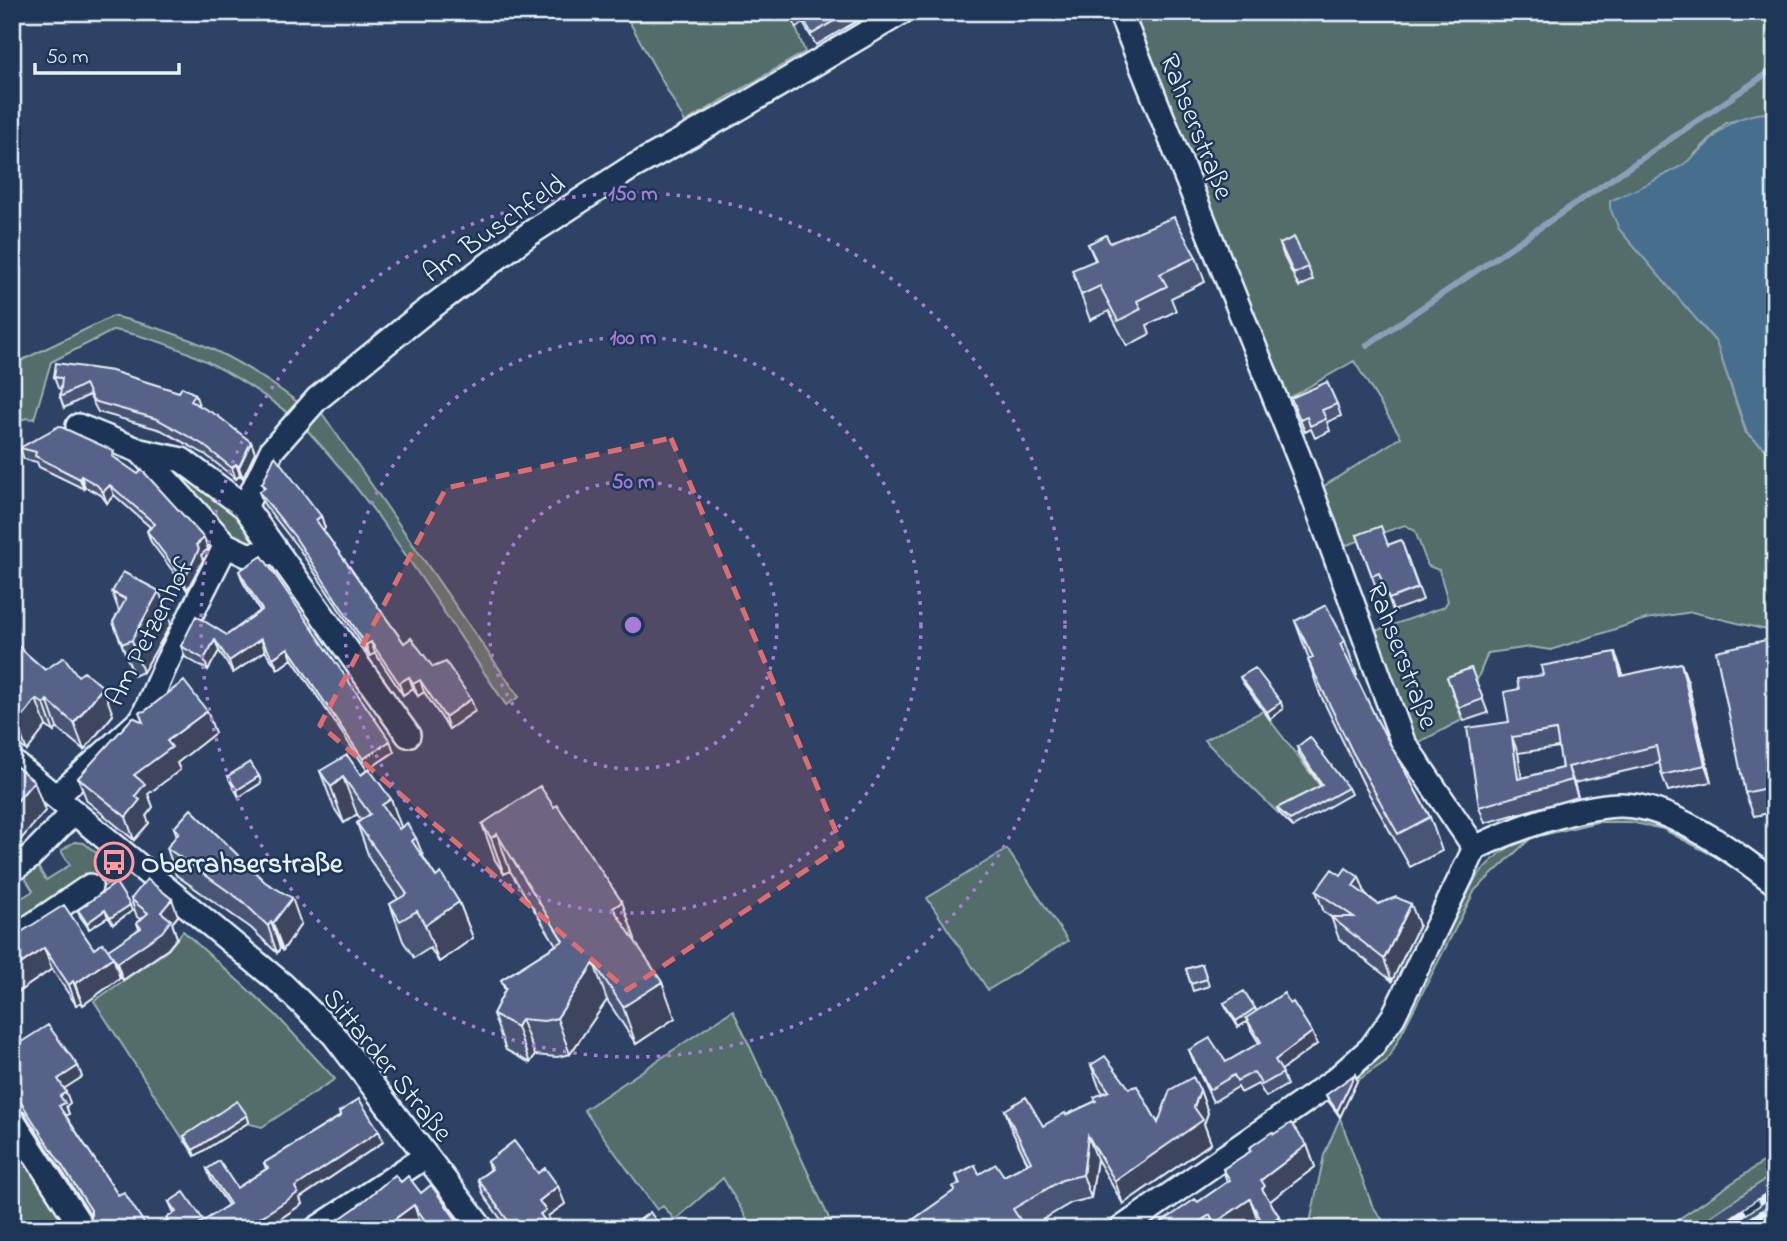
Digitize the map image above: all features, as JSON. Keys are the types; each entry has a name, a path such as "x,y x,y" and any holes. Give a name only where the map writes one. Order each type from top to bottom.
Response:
{"street":[{"name":"Am Buschfeld","path":"245,507 272,450 317,399 421,314 532,232 629,169 732,113 901,12"},
{"name":"Rahserstraße","path":"1120,12 1273,392 1403,742 1475,848"},
{"name":"Am Petzenhof","path":"78,426 140,450 182,460 245,507 408,735"},
{"name":"Am Petzenhof","path":"140,450 226,545 247,555 275,552"},
{"name":"Am Petzenhof","path":"56,797 142,719 166,664 226,545"},
{"name":"Sittarder Straße","path":"12,761 282,985 334,1034 482,1229"},
{"path":"1121,1229 1335,1080 1371,1048 1393,1017 1475,848 1507,832 1619,805 1667,816 1702,833 1775,883"},
{"path":"12,870 28,859 74,812"},
{"path":"12,939 90,886"},
{"path":"12,1120 83,1229"},
{"path":"316,1229 426,1156"}],"highlighted area":[{"path":"671,438 842,846 627,990 320,725 446,488"}],"shaded area":[{"path":"1750,115 1775,115 1775,457 1747,433 1716,342 1619,229 1610,208 1610,201 1684,164 1728,125"},
{"path":"1775,1173 1775,1216 1756,1229 1691,1229"}],"green space":[{"path":"624,12 790,12 805,52 685,122"},
{"path":"1130,12 1775,12 1775,115 1765,113 1726,123 1685,164 1651,182 1619,229 1716,342 1746,433 1775,457 1775,632 1692,612 1646,619 1551,650 1531,647 1488,653 1477,680 1451,689 1462,720 1418,743 1400,710 1372,632 1444,607 1448,601 1439,570 1428,566 1415,531 1405,525 1341,547 1321,488 1401,437 1354,361 1287,399"},
{"path":"113,316 167,331 213,350 257,374 303,406 293,417 252,387 208,362 163,343 114,330 51,362 34,419 26,418 12,424 12,365"},
{"path":"319,409 519,697 506,705 384,525 331,457 302,425"},
{"path":"180,465 236,509 256,535 255,544 238,549 173,473"},
{"path":"1263,711 1324,791 1279,814 1204,740"},
{"path":"1611,815 1657,825 1698,844 1736,867 1775,894 1775,897 1722,860 1663,829 1630,822 1597,822 1531,838 1475,890 1392,1052 1386,1061 1351,1085 1371,1062 1405,1013 1474,881 1486,866 1501,853 1535,834"},
{"path":"74,842 84,843 122,874 97,891 12,932 12,898 15,902 33,891 24,876 38,867 46,880 70,865 61,851"},
{"path":"1007,849 1068,941 988,990 927,898"},
{"path":"183,931 276,1015 335,1079 262,1127 250,1124 240,1107 185,1142 94,1001 168,950"},
{"path":"733,1010 834,1229 753,1229 723,1178 675,1220 663,1206 657,1210 584,1110"},
{"path":"1340,1118 1372,1205 1389,1229 1299,1229 1311,1218 1324,1155"},
{"path":"12,1137 73,1229 29,1229 12,1204"},
{"path":"1775,1154 1775,1173 1691,1229 1664,1229"}],"building":[{"path":"790,12 849,12 812,34 800,13 792,17"},
{"path":"1174,217 1196,257 1160,274 1167,286 1137,301 1141,309 1118,321 1100,286 1081,295 1072,270 1096,260 1088,244 1106,235 1110,243"},
{"path":"1294,237 1308,267 1294,274 1280,244"},
{"path":"56,363 112,371 179,392 182,387 195,394 191,401 218,416 251,442 239,467 236,464 232,468 202,444 157,419 93,401 85,384 60,397 62,378 54,377"},
{"path":"1327,382 1337,404 1322,410 1326,419 1310,426 1307,417 1300,420 1291,398"},
{"path":"59,426 114,451 112,456 138,474 142,470 204,538 196,545 199,549 184,580 147,531 155,524 110,485 103,492 97,485 81,476 80,479 35,456 36,452 20,448"},
{"path":"275,456 321,516 316,520 404,643 411,638 433,667 446,662 471,699 445,717 420,680 413,684 409,677 399,683 371,642 366,645 295,537 259,492 266,487 262,484"},
{"path":"1381,526 1388,545 1401,540 1418,588 1389,599 1379,573 1372,576 1357,535"},
{"path":"262,556 390,741 363,759 288,648 273,658 261,639 229,661 215,640 204,659 181,646 196,616 227,635 262,610 239,571"},
{"path":"123,572 159,591 132,640 122,644 113,622 126,599 112,592"},
{"path":"1326,605 1345,641 1340,644 1378,722 1430,817 1398,834 1352,751 1308,660 1313,657 1295,621"},
{"path":"1775,638 1775,786 1745,793 1716,651"},
{"path":"12,641 45,670 64,657 78,676 84,672 103,687 74,723 47,700 44,704 36,699 17,724 12,719"},
{"path":"1615,652 1621,676 1681,663 1705,765 1662,775 1656,746 1568,767 1572,780 1479,807 1467,728 1509,722 1504,692 1519,689 1517,679 1543,675 1541,666","holes":["1556,730 1562,768 1518,779 1512,737"]},
{"path":"1255,668 1281,702 1267,712 1240,677"},
{"path":"1471,668 1483,699 1459,708 1447,677"},
{"path":"184,681 207,711 167,741 172,747 134,775 145,784 135,796 140,800 126,817 78,778 133,717 143,722 139,712 145,711"},
{"path":"1310,737 1348,788 1290,820 1277,808 1322,785 1297,747"},
{"path":"347,755 361,775 369,769 391,799 382,805 399,829 407,823 416,838 412,841 436,877 441,873 459,902 425,925 417,911 400,921 390,904 407,894 357,823 370,814 343,777 331,787 320,771"},
{"path":"250,762 259,776 237,790 228,776"},
{"path":"12,763 34,781 12,807"},
{"path":"540,786 554,807 557,805 622,902 613,908 662,982 623,1007 594,963 557,1018 544,1021 521,1019 517,1027 493,1014 506,988 501,980 563,941 497,834 491,838 482,824"},
{"path":"191,809 265,882 292,898 273,923 268,926 242,901 167,848 179,832 174,828"},
{"path":"1346,868 1359,877 1353,886 1378,904 1396,897 1411,904 1384,959 1331,917 1354,917 1316,891 1332,869 1341,875"},
{"path":"147,879 172,899 161,912 171,920 162,932 117,963 108,950 141,928 137,923 148,913 131,899"},
{"path":"116,883 130,905 110,918 105,910 87,923 78,910"},
{"path":"64,905 94,949 103,943 113,957 75,984 73,981 69,985 44,948 12,970 12,932 15,936"},
{"path":"1202,964 1207,979 1191,984 1186,969"},
{"path":"1244,991 1255,1008 1236,1021 1224,1003"},
{"path":"1284,993 1312,1032 1275,1060 1283,1073 1262,1085 1254,1072 1237,1081 1234,1075 1209,1090 1189,1050 1210,1038 1226,1062 1261,1042 1246,1018"},
{"path":"48,1025 78,1066 58,1079 66,1092 60,1096 65,1103 59,1106 118,1195 124,1192 146,1226 142,1229 94,1229 91,1224 91,1210 20,1101 12,1098 12,1035 18,1044"},
{"path":"1105,1056 1129,1088 1137,1086 1158,1123 1170,1090 1193,1077 1200,1090 1194,1107 1203,1120 1115,1181 1088,1136 1083,1175 1062,1180 1013,1209 1026,1229 900,1229 955,1190 953,1187 960,1184 956,1175 975,1165 979,1174 996,1164 1004,1176 1031,1162 1005,1110 1026,1097 1043,1126 1065,1113 1066,1115 1096,1101 1094,1097 1109,1091 1091,1065"},
{"path":"1355,1074 1337,1111 1326,1095"},
{"path":"359,1099 379,1131 295,1187 298,1193 243,1229 202,1229 199,1224 230,1204 207,1169 219,1161 237,1188 268,1168 264,1163 341,1116 339,1112"},
{"path":"237,1101 247,1115 193,1150 184,1136"},
{"path":"1291,1123 1307,1145 1261,1180 1265,1186 1262,1189 1279,1216 1265,1228 1250,1199 1215,1223 1210,1215 1188,1229 1152,1229 1195,1199 1198,1202 1230,1180 1223,1169 1251,1151 1249,1148 1272,1132 1274,1134"},
{"path":"514,1141 538,1173 545,1168 558,1186 539,1201 546,1210 540,1214 551,1229 514,1229 478,1179 492,1169 487,1162"},
{"path":"395,1175 401,1182 408,1176 421,1193 431,1185 463,1229 431,1229 414,1205 381,1229 325,1229 355,1208"},
{"path":"184,1192 204,1221 197,1229 172,1229 166,1218 176,1212 169,1202"},
{"path":"650,1212 662,1229 628,1229"}],"waterway":[{"path":"1367,345 1775,68"}],"railway":[{"path":"1719,1229 1775,1191"},
{"path":"1739,1229 1775,1205"}],"place":[{"name":"Oberrahserstraße","path":"114,862"}]}
